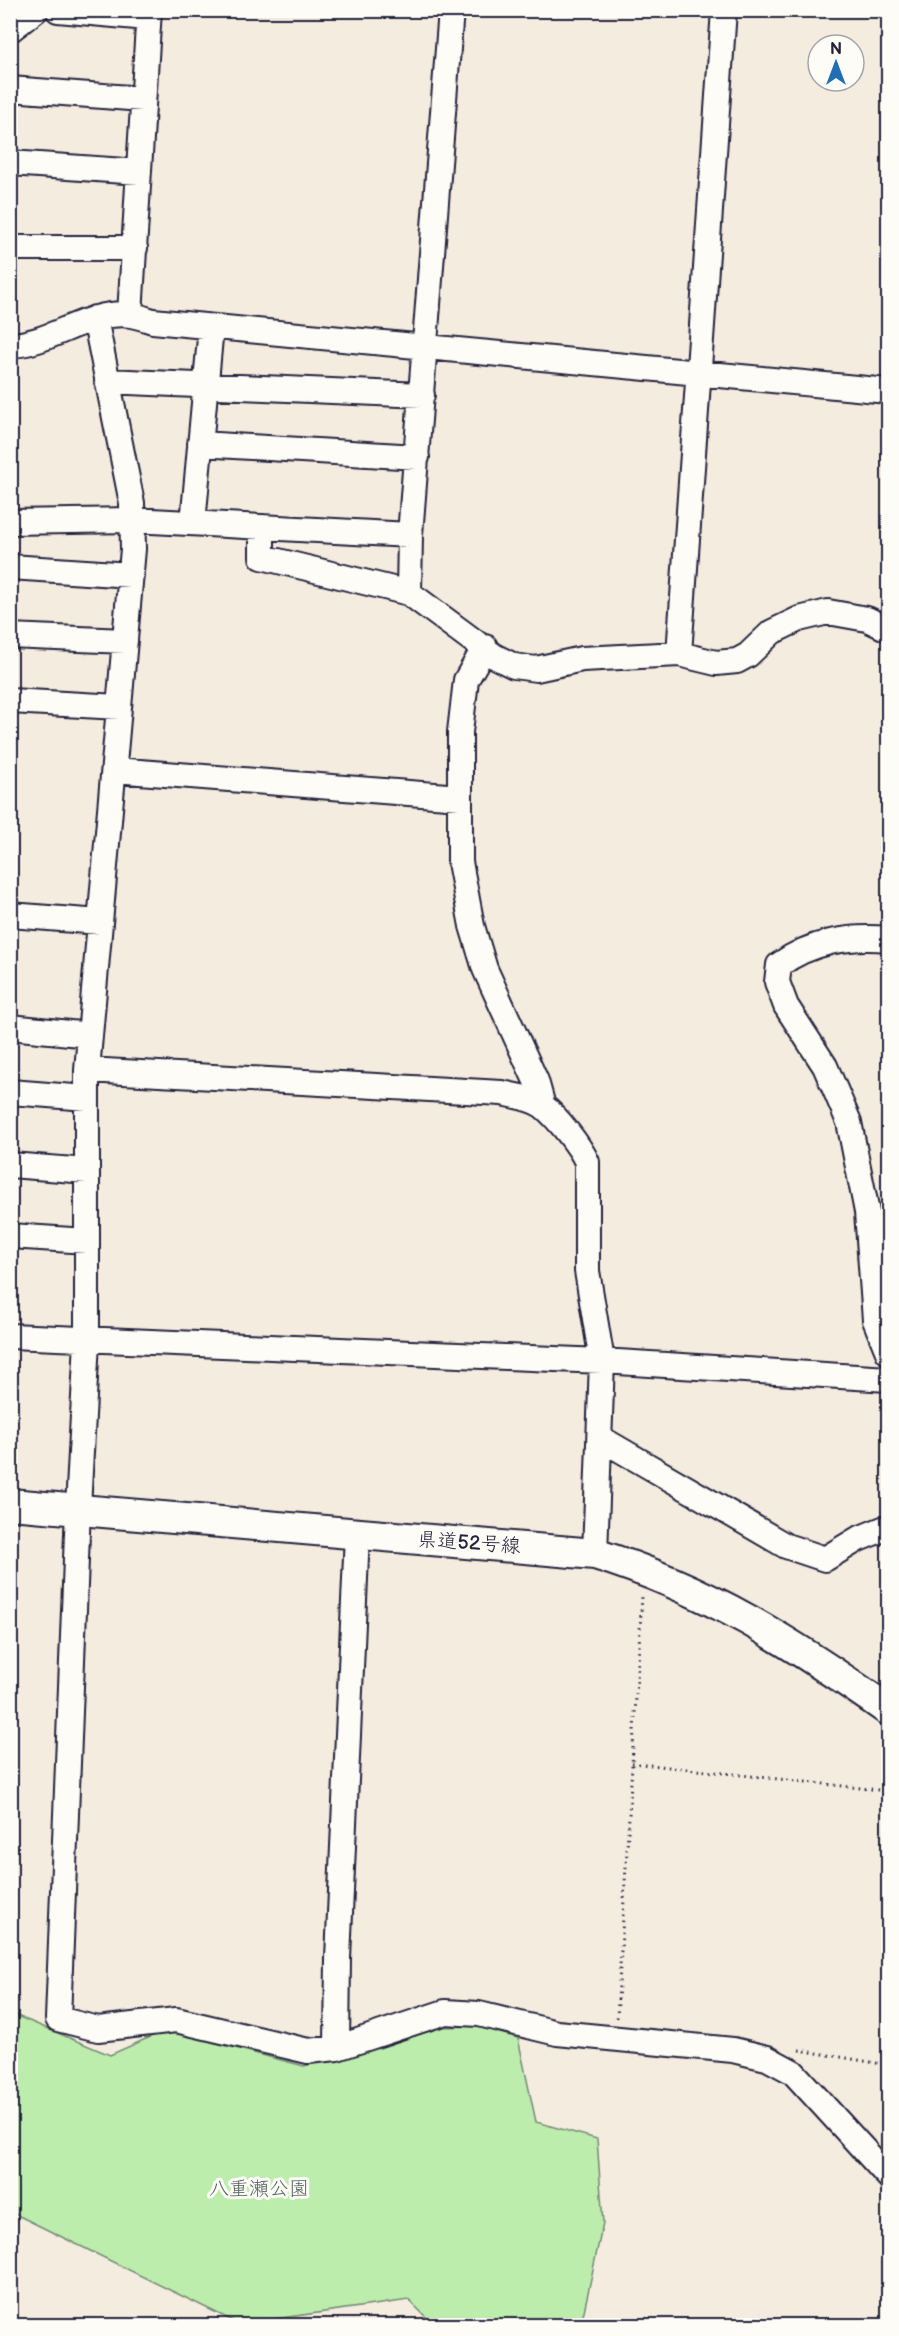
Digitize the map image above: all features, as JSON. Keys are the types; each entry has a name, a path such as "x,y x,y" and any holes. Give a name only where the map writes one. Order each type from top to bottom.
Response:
{"main road":[{"name":"県道52号線","path":"10,1504 78,1508 595,1554 698,1592 759,1624 888,1710"}],"street":[{"path":"10,30 36,10"},
{"path":"58,10 149,14 129,314"},
{"path":"409,593 410,535 451,10"},
{"path":"679,654 724,10"},
{"path":"10,89 143,99"},
{"path":"10,163 139,171"},
{"path":"10,248 135,248"},
{"path":"10,345 26,345 95,318 129,314 153,321 211,327 888,391"},
{"path":"95,318 133,520 131,574 87,1070 87,1341 78,1508 58,2019 98,2029 176,2020 308,2051 337,2048 445,2012 479,2014 557,2033 733,2050 767,2058 794,2072 888,2176"},
{"path":"193,523 211,327"},
{"path":"108,381 422,395"},
{"path":"200,444 417,457"},
{"path":"10,522 133,520 410,535"},
{"path":"262,527 262,557 409,593 448,624 485,647 494,656 514,666 536,669 582,659 679,654 716,663 737,661 748,655 772,632 800,619 828,612 867,619 888,629"},
{"path":"10,567 131,574"},
{"path":"10,636 125,641"},
{"path":"485,647 466,680 460,732 460,862 472,926 485,969 536,1081 543,1106"},
{"path":"10,701 119,707"},
{"path":"114,770 460,796"},
{"path":"10,915 100,922"},
{"path":"888,939 825,941 793,955 779,965 777,982 786,1006 825,1066 849,1122 867,1212 875,1320 888,1352"},
{"path":"10,1027 90,1035"},
{"path":"87,1070 502,1093 524,1098 543,1106 582,1150 587,1162 587,1271 602,1361 595,1554"},
{"path":"10,1092 87,1098"},
{"path":"10,1165 87,1171"},
{"path":"10,1236 87,1241"},
{"path":"10,1336 602,1361 888,1379"},
{"path":"600,1438 786,1546 825,1559 858,1539 888,1527"},
{"path":"337,2048 338,1958 357,1534"}],"path":[{"path":"616,2038 643,1570"},
{"path":"632,1763 888,1791"}],"green space":[{"name":"八重瀬公園","path":"10,2013 110,2055 166,2030 304,2066 349,2056 443,2027 475,2026 518,2038 536,2122 597,2139 603,2223 581,2325 434,2325 409,2300 239,2324 11,2212"}]}
